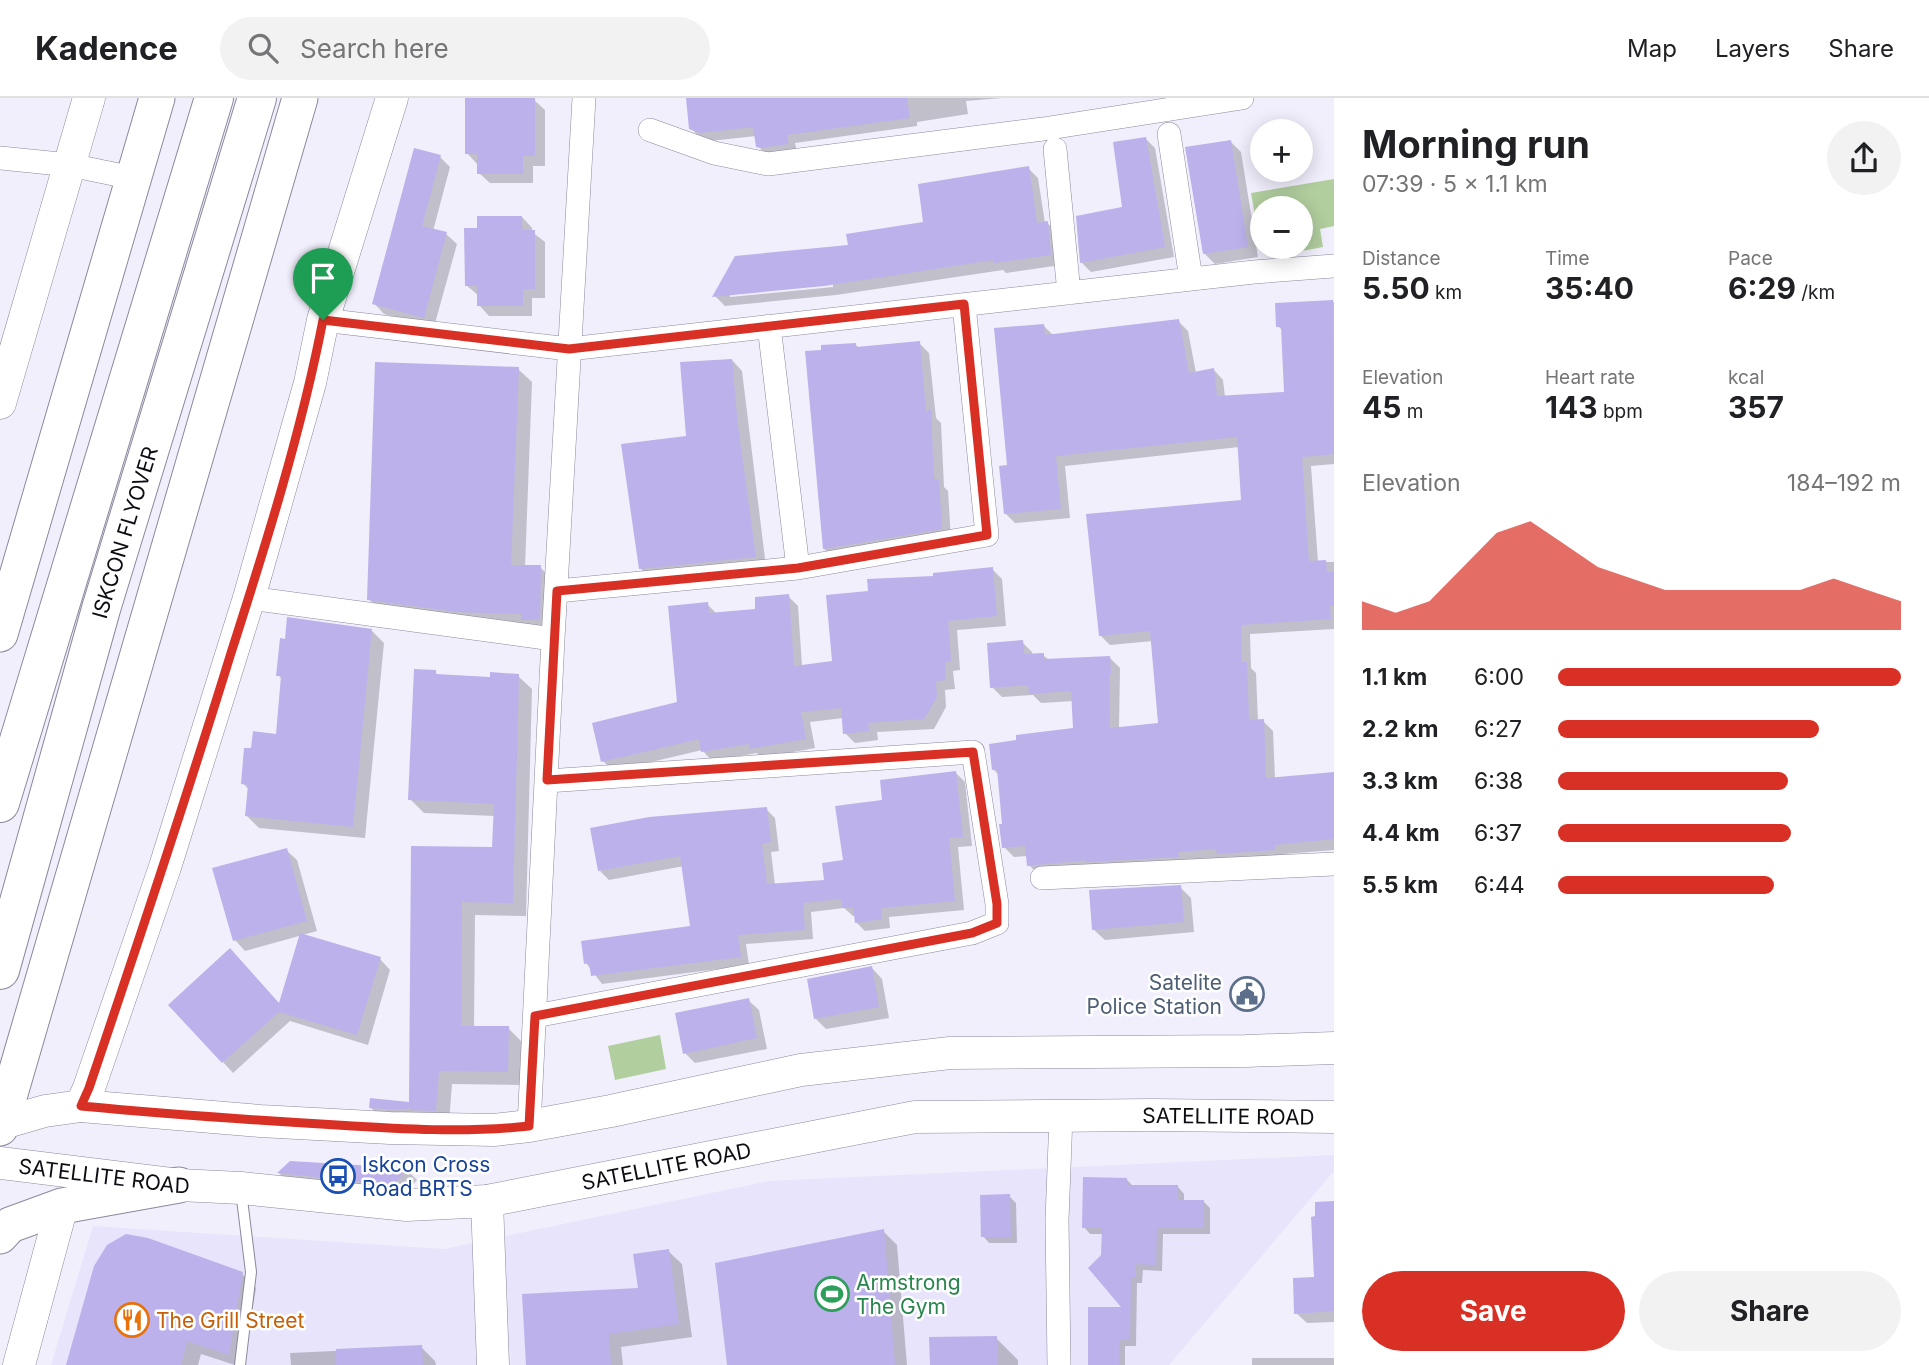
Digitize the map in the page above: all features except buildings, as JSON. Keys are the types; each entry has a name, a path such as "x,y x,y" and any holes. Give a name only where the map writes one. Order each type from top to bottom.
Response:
{"highway":[{"name":"ISKCON FLYOVER","path":"0,803 214,98"},
{"name":"ISKCON FLYOVER","path":"0,970 101,609 257,98"}],"main road":[{"path":"0,403 89,98"},
{"path":"0,634 157,98"},
{"path":"0,1125 300,98"},
{"path":"81,1106 165,867 249,598 310,383 323,320 392,98"},
{"path":"0,1125 45,1111 81,1106 261,1121 472,1130 529,1126 801,1070 950,1053 1233,1052 1334,1048"},
{"name":"SATELLITE ROAD","path":"0,1163 179,1185 241,1188 407,1205 487,1201 915,1117 1334,1117"},
{"path":"0,1236 10,1225 62,1206 179,1185"},
{"path":"487,1201 493,1365"},
{"path":"19,1365 62,1206"}],"street":[{"path":"529,1126 584,98"},
{"path":"650,130 714,153 768,164 1030,131 1242,98"},
{"path":"1169,134 1191,279"},
{"path":"1055,149 1069,293"},
{"path":"0,158 70,165 134,178"},
{"path":"323,320 569,349 1191,279 1334,266"},
{"path":"557,591 798,568 987,535 964,304"},
{"path":"769,326 798,568"},
{"path":"249,598 553,639"},
{"path":"535,1016 972,933 997,923 997,904 973,752 547,780"},
{"path":"1042,878 1334,864"},
{"path":"1059,1365 1057,1220 1061,1116"}],"lane":[{"path":"240,1365 251,1272 241,1188"}],"shaded area":[{"path":"1334,1155 1334,1171 1169,1365 51,1365 93,1226 444,1249 769,1181"}],"green space":[{"path":"1334,179 1334,226 1320,229 1323,247 1313,249 1313,196 1252,196 1251,193"},
{"path":"660,1035 666,1069 615,1080 608,1046"}],"place":[{"name":"Satelite Police Station","path":"1247,994"},
{"name":"Iskcon Cross Road BRTS","path":"338,1176"},
{"name":"Armstrong The Gym","path":"832,1294"},
{"name":"The Grill Street","path":"132,1320"}],"route":[{"path":"964,304 987,535 798,568 557,591 547,780 973,752 997,904 997,923 972,933 535,1016 529,1126 494,1130 390,1128 261,1121 81,1106 165,867 249,598 310,383 323,320 569,349 964,304"}]}
